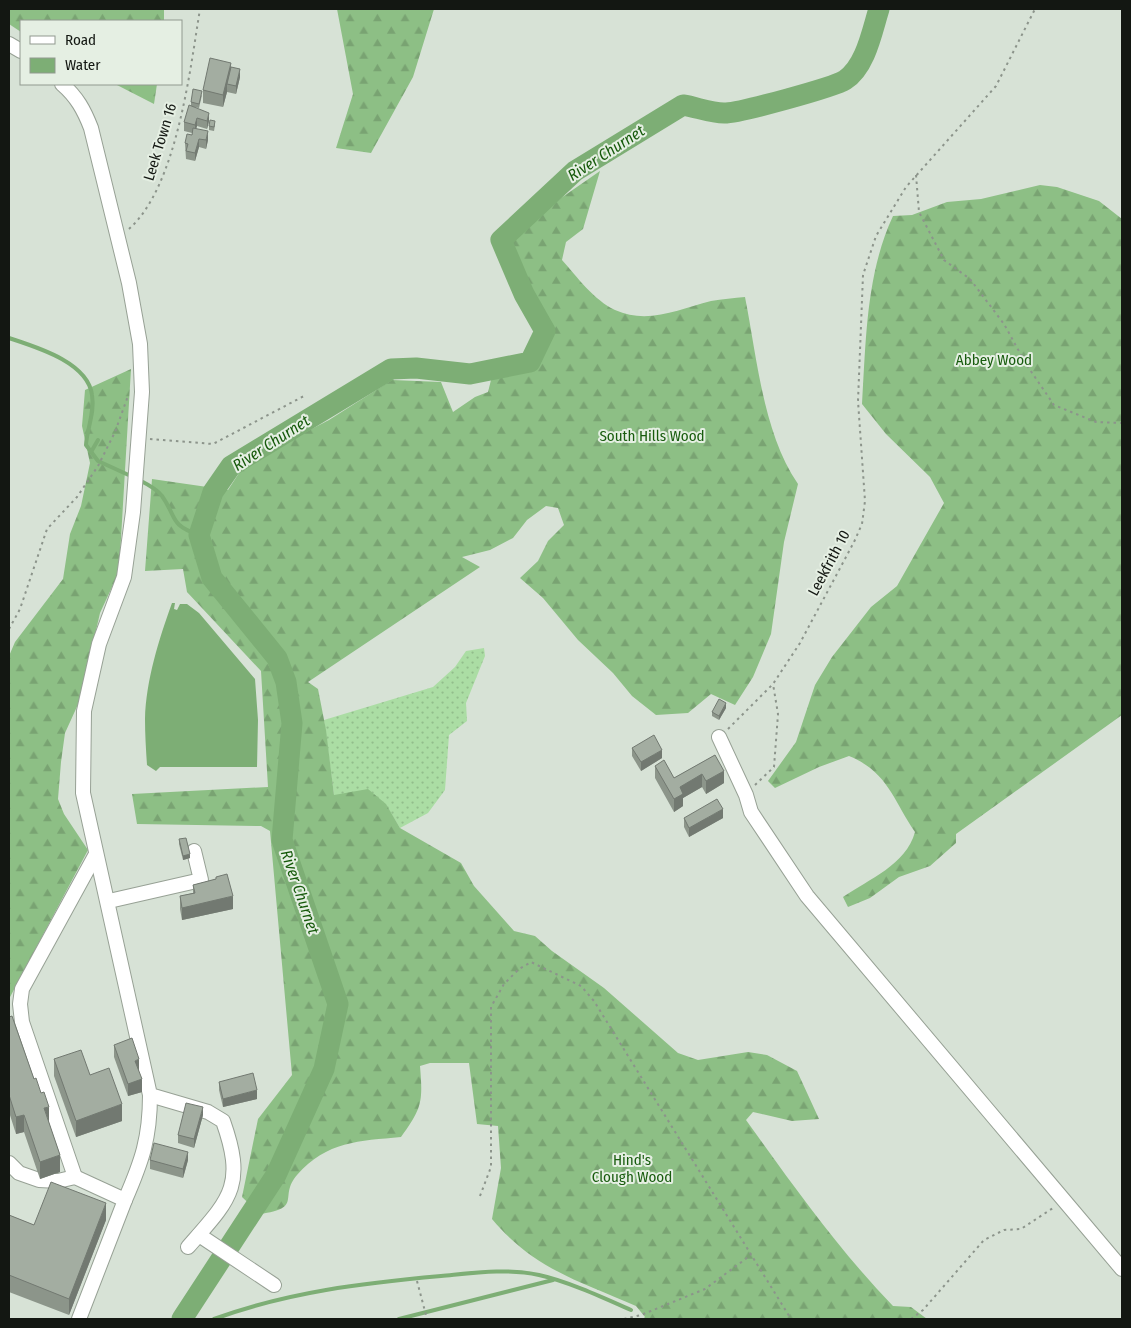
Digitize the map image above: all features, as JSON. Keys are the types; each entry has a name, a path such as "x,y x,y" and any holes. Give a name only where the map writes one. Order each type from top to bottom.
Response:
{"lane":[{"path":"9,44 20,50"},
{"path":"63,85 75,95 91,128 129,283 140,344 142,392 133,512 124,577 99,644 84,711 83,793 96,854 109,901 150,1095 150,1127 143,1159 79,1319"},
{"path":"719,737 746,795 751,812 807,896 1122,1269"},
{"path":"109,901 201,880 194,851"},
{"path":"75,1177 22,1022 20,1004 22,989 96,854"},
{"path":"9,1020 13,1019 20,1004"},
{"path":"150,1095 208,1112 223,1121 229,1140 235,1164 230,1192 222,1206 188,1247"},
{"path":"9,1163 19,1173 39,1180 58,1181 75,1177 125,1200"},
{"path":"199,1235 274,1285"}],"path":[{"name":"Leek Town 16","path":"118,239 132,227 159,189 183,108 200,9"},
{"name":"Leekfrith 10","path":"719,737 773,684 800,643 862,524 865,501 858,401 863,275 876,236 888,214 916,175 996,86 1034,9"},
{"path":"916,175 920,212 944,260 970,279 1004,324 1026,364 1054,405 1096,422 1122,423"},
{"path":"9,628 20,609 47,529 77,496 98,466 124,410 128,393"},
{"path":"138,438 213,444 304,396"},
{"path":"746,795 774,767 778,714 773,684"},
{"path":"480,1196 491,1167 491,1007 504,984 519,969 531,962 581,986 594,1001 791,1319"},
{"path":"911,1319 923,1310 984,1240 1004,1230 1021,1229 1064,1202"},
{"path":"624,1319 641,1315 705,1289 752,1256"},
{"path":"417,1281 427,1319"}],"shaded area":[{"path":"484,648 485,656 466,703 467,721 449,735 445,790 428,813 400,828 386,805 334,795 324,720 433,687 455,667 466,651"}],"green space":[{"path":"9,9 164,9 164,20 20,20 20,31 9,24"},
{"path":"337,9 434,9 413,77 371,153 336,148 353,94"},
{"path":"117,85 157,85 154,104"},
{"name":"Hind's Clough Wood","path":"600,171 583,229 566,242 562,260 593,294 615,310 639,316 663,314 711,301 745,297 769,418 786,464 798,484 784,542 771,634 753,677 735,705 711,694 688,713 656,715 632,696 613,673 578,640 543,598 520,578 538,561 548,541 564,525 558,508 546,506 527,520 513,538 490,550 462,557 480,567 308,682 318,689 326,730 334,795 368,789 386,804 400,828 461,863 474,886 514,931 535,936 552,951 604,988 678,1053 698,1060 748,1052 767,1055 797,1071 819,1119 792,1121 753,1112 746,1120 816,1216 853,1262 893,1306 911,1307 927,1319 643,1319 645,1317 636,1306 558,1272 524,1250 492,1219 501,1168 498,1126 477,1124 469,1063 430,1063 420,1066 420,1104 401,1137 344,1145 320,1155 297,1175 289,1190 286,1205 282,1208 260,1214 242,1197 258,1119 292,1075 270,831 261,826 137,824 132,794 268,787 261,671 187,592 183,569 145,571 152,479 228,490 241,470 277,447 329,420 392,380 441,382 453,412 475,397 488,392 491,380 530,367 548,331 525,291 531,289 511,241 561,198"},
{"name":"Abbey Wood","path":"1040,185 1057,187 1099,201 1122,219 1122,715 956,834 956,843 930,866 899,877 870,898 848,907 843,897 885,870 904,854 915,832 888,788 873,770 849,756 819,767 775,788 768,781 796,742 815,685 832,657 871,607 897,586 944,503 930,477 886,434 862,404 866,332 877,261 893,216 912,215 947,202 981,199"},
{"path":"131,369 119,572 100,613 80,700 65,733 61,762 58,799 64,814 88,850 9,999 9,656 15,642 63,579 70,534 81,506 90,463 82,426 85,390"}],"water":[{"path":"172,603 175,603 174,609 177,610 180,604 187,604 199,613 255,679 258,720 257,767 160,767 156,771 147,765 145,719 148,689 158,645"}],"building":[{"path":"210,58 231,63 223,95 203,90"},
{"path":"231,67 240,69 236,86 227,84"},
{"path":"193,89 202,91 199,104 191,102"},
{"path":"189,105 209,113 207,121 197,118 195,125 184,122"},
{"path":"210,120 215,121 214,127 209,126"},
{"path":"193,128 208,131 206,140 199,139 195,153 186,151 188,144 185,143 187,134 192,135"},
{"path":"719,699 726,703 719,716 712,712"},
{"path":"654,735 662,750 641,762 632,748"},
{"path":"715,755 724,771 706,781 702,774 680,787 683,794 674,799 655,766 664,760 674,778"},
{"path":"717,799 723,809 689,828 684,818"},
{"path":"186,838 190,854 183,856 179,839"},
{"path":"227,874 233,896 182,908 180,896 195,893 193,885"},
{"path":"12,1016 34,1079 36,1078 41,1093 44,1092 49,1107 44,1108 60,1155 40,1162 24,1115 16,1117 9,1095 9,1017"},
{"path":"132,1038 139,1059 135,1061 142,1079 128,1084 114,1045"},
{"path":"81,1050 90,1075 109,1068 122,1104 76,1121 54,1059"},
{"path":"253,1073 257,1090 223,1099 219,1082"},
{"path":"186,1103 203,1107 194,1139 178,1135"},
{"path":"154,1143 188,1152 183,1169 150,1160"},
{"path":"51,1182 106,1203 69,1299 9,1275 9,1215 34,1225"}],"waterway":[{"name":"River Churnet","path":"182,1319 276,1175 324,1069 338,1004 282,840 292,723 286,682 277,658 212,578 199,535 213,492 231,466 391,369 416,368 470,374 530,362 545,331 524,294 501,240 575,171 683,105 714,112 732,112 805,94 845,80 852,74 863,57 879,9"},
{"path":"9,338 46,351 81,373 88,383 93,402 86,445 98,461 133,477"},
{"path":"91,452 98,440"},
{"path":"139,480 160,493 178,524 199,535"},
{"path":"214,1319 270,1302 326,1290 412,1279 502,1271 539,1275 561,1281 631,1310"},
{"path":"399,1319 553,1280"}],"park label":[{"name":"South Hills Wood","path":"652,436"}]}
